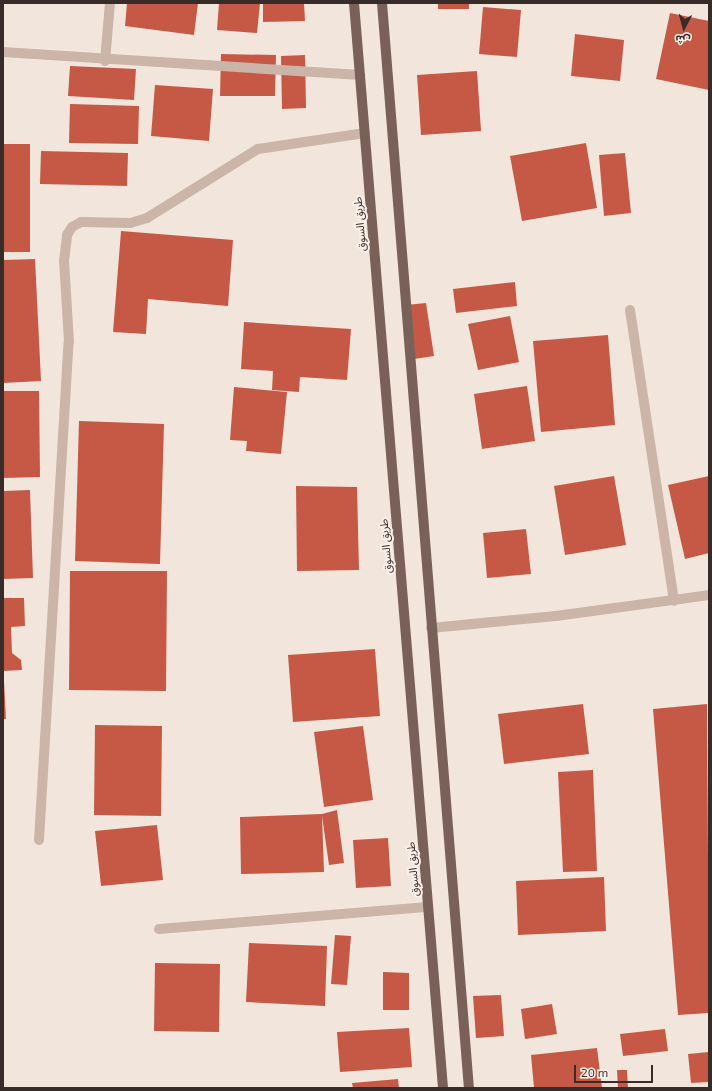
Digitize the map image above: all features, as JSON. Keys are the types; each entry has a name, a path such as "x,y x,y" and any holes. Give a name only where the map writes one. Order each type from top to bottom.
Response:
{"main road":[{"name":"طريق السوق","path":"354,3 442,1088"},
{"path":"382,3 469,1088"}],"street":[{"path":"105,60 110,3"},
{"path":"3,52 105,60 360,75"},
{"path":"39,840 69,342 64,261 67,235 72,226 81,222 130,223 147,218 258,149 365,133"},
{"path":"630,310 674,601"},
{"path":"431,628 674,601 709,595"},
{"path":"159,929 428,908"}],"building":[{"path":"127,3 198,3 194,35 125,26"},
{"path":"219,3 260,3 257,33 217,30"},
{"path":"263,3 304,3 305,21 263,22"},
{"path":"438,3 469,3 469,9 438,9"},
{"path":"483,7 521,10 517,57 479,54"},
{"path":"670,13 709,21 709,90 656,79"},
{"path":"575,34 624,40 620,81 571,76"},
{"path":"221,54 276,55 275,96 220,96"},
{"path":"305,55 306,108 282,109 281,56"},
{"path":"70,66 136,69 134,100 68,96"},
{"path":"477,71 481,131 421,135 417,75"},
{"path":"155,85 213,89 209,141 151,136"},
{"path":"70,104 139,106 138,144 69,143"},
{"path":"586,143 597,208 522,221 510,156"},
{"path":"3,144 30,144 30,252 3,252"},
{"path":"41,151 128,153 127,186 40,184"},
{"path":"625,153 631,213 604,216 599,155"},
{"path":"121,231 233,240 228,306 148,299 146,334 113,332"},
{"path":"35,259 41,381 3,383 3,260"},
{"path":"515,282 517,306 456,313 453,289"},
{"path":"426,303 434,356 414,359 406,305"},
{"path":"510,316 519,362 478,370 468,324"},
{"path":"244,322 351,329 347,380 300,377 299,392 272,390 273,371 241,369"},
{"path":"608,335 615,425 541,432 533,341"},
{"path":"527,386 535,441 482,449 474,394"},
{"path":"234,387 287,392 281,454 246,451 247,441 230,440"},
{"path":"3,391 39,391 40,477 3,478"},
{"path":"79,421 164,424 160,564 75,561"},
{"path":"614,476 626,545 565,555 554,486"},
{"path":"709,476 709,553 685,559 668,485"},
{"path":"296,486 357,487 359,570 297,571"},
{"path":"30,490 33,578 3,579 3,491"},
{"path":"526,529 531,574 487,578 483,533"},
{"path":"70,571 167,571 166,691 69,690"},
{"path":"3,598 24,598 25,626 11,627 12,653 21,660 22,670 3,671"},
{"path":"375,649 380,716 293,722 288,655"},
{"path":"4,681 6,719 3,719"},
{"path":"583,704 589,754 504,764 498,714"},
{"path":"707,704 709,1013 678,1015 653,709"},
{"path":"95,725 162,726 161,816 94,815"},
{"path":"363,726 373,800 324,807 314,732"},
{"path":"593,770 597,871 563,872 558,772"},
{"path":"337,810 344,863 329,865 322,816 324,872 241,874 240,817 322,814"},
{"path":"157,825 163,880 101,886 95,831"},
{"path":"388,838 391,886 356,888 353,840"},
{"path":"604,877 606,931 518,935 516,881"},
{"path":"335,935 351,936 347,985 331,984"},
{"path":"249,943 327,946 325,1006 246,1002"},
{"path":"155,963 220,964 219,1032 154,1031"},
{"path":"383,972 409,973 409,1010 383,1010"},
{"path":"501,995 504,1036 476,1038 473,996"},
{"path":"552,1004 557,1034 525,1039 521,1009"},
{"path":"409,1028 412,1067 340,1072 337,1032"},
{"path":"665,1029 668,1051 623,1056 620,1034"},
{"path":"597,1048 602,1088 534,1088 531,1055"},
{"path":"709,1052 709,1082 691,1083 688,1054"},
{"path":"617,1070 627,1070 628,1088 618,1088"},
{"path":"398,1079 399,1088 353,1088 352,1083"}]}
